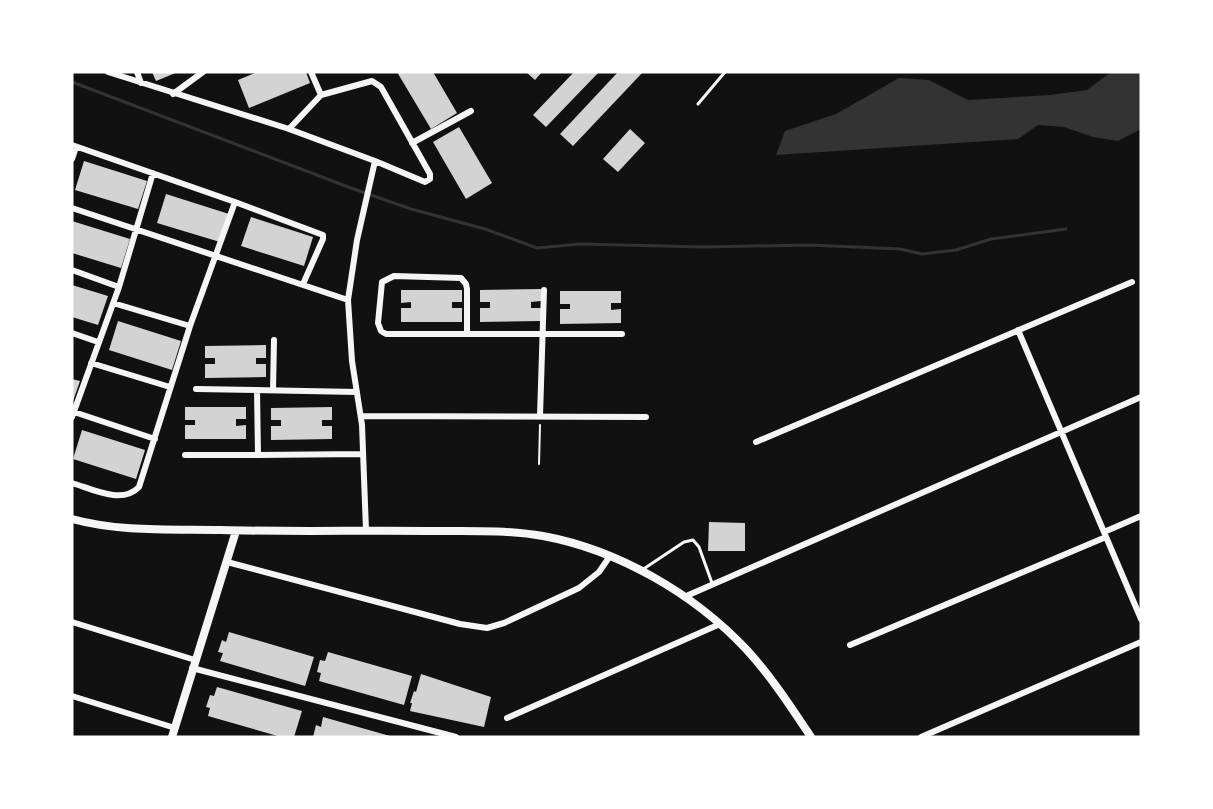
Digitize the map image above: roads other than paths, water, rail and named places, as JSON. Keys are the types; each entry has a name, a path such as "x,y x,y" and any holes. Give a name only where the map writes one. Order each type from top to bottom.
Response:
{"street":[{"path":"108,72 290,129 426,182 431,177 381,87 375,82 368,81 321,95 290,129"},
{"path":"137,72 141,83"},
{"path":"173,94 202,72"},
{"path":"311,72 321,95"},
{"path":"412,143 471,111"},
{"path":"72,159 74,146 235,202 323,236 303,284"},
{"path":"366,530 362,416 350,344 348,300 361,222 375,161"},
{"path":"153,173 119,287 73,415 155,439"},
{"path":"72,483 118,496 131,494 139,487 190,326 235,202"},
{"path":"72,208 348,300"},
{"path":"72,270 119,287"},
{"path":"467,334 466,289 464,280 461,278 394,276 382,282 378,323 383,333 467,334 622,334"},
{"path":"756,442 1132,282"},
{"path":"540,416 544,290"},
{"path":"113,303 190,326"},
{"path":"1018,330 1141,619"},
{"path":"72,333 98,342"},
{"path":"273,390 274,339"},
{"path":"91,363 170,387"},
{"path":"196,388 357,392"},
{"path":"257,390 258,455"},
{"path":"684,597 1141,397"},
{"path":"362,416 646,417"},
{"path":"186,455 363,454"},
{"path":"850,645 1105,535 1141,516"},
{"path":"72,519 139,528 236,531 489,531 531,534 564,541 610,556 640,571 684,597 720,624 764,669 811,737"},
{"path":"72,696 173,732 236,531"},
{"path":"227,562 460,624 487,628 504,623 579,588 599,572 610,556"},
{"path":"72,622 193,664 456,737"},
{"path":"507,718 720,624"},
{"path":"921,737 1141,642"}],"lane":[{"path":"698,104 725,72"},
{"path":"640,571 684,542 693,540 699,547 713,585"}],"waterway":[{"path":"72,82 351,188 411,209 485,229 537,248 580,244 704,247 810,245 900,249 922,254 956,250 991,239 1066,229"}]}
